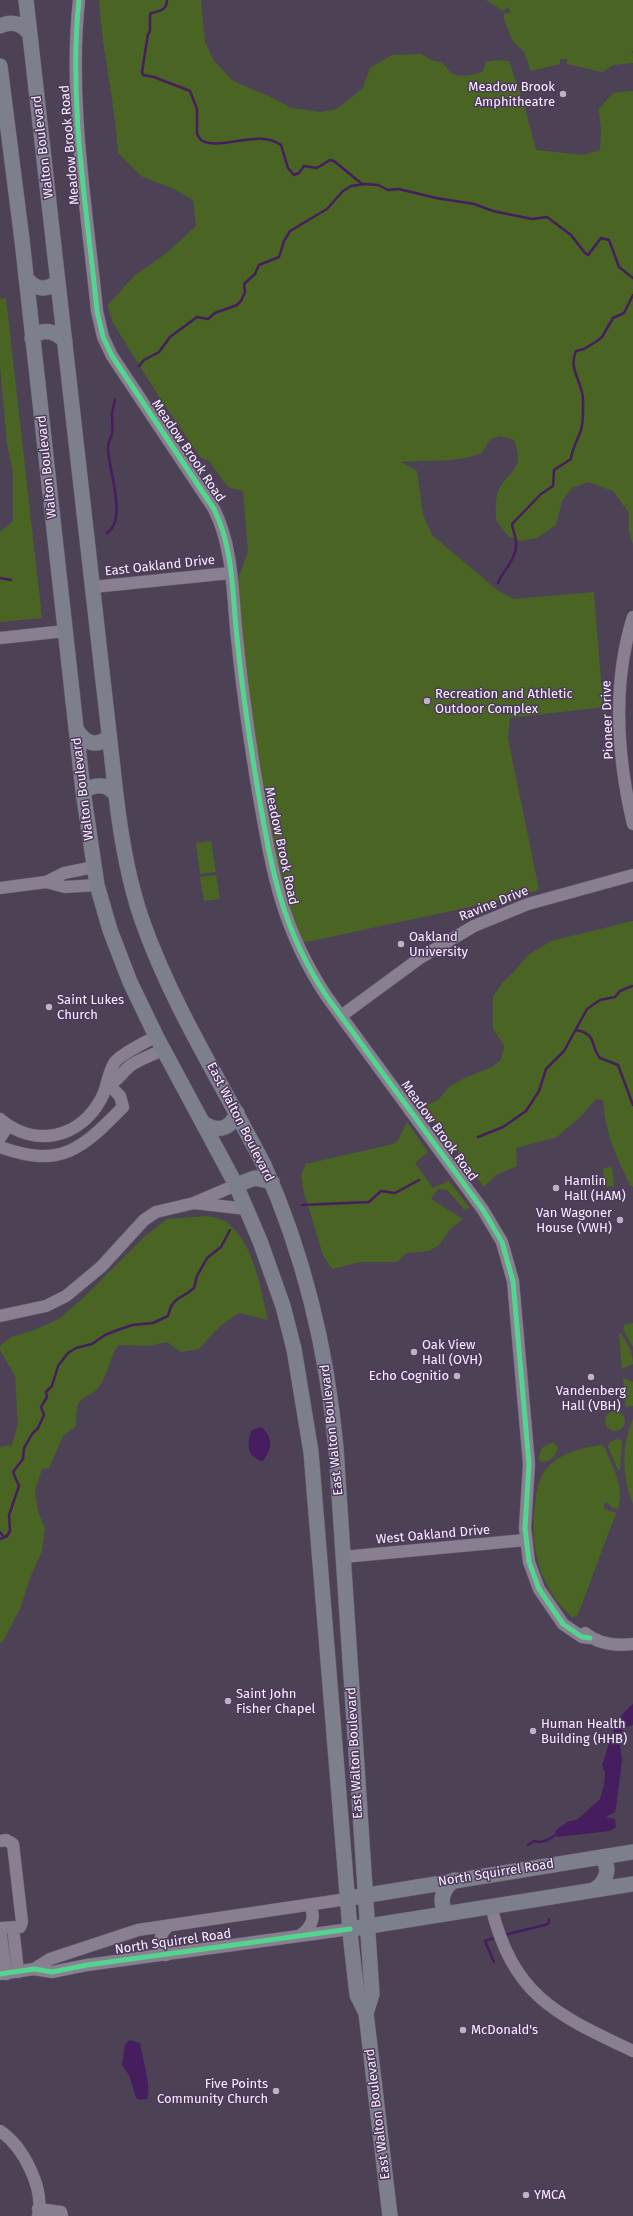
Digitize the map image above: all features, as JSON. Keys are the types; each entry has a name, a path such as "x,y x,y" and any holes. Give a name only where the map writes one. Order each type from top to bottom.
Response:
{"main road":[{"name":"Walton Boulevard","path":"26,0 65,342"},
{"path":"0,26 8,23 18,24 30,34"},
{"name":"Walton Boulevard","path":"0,66 3,108 26,278 83,791 94,867"},
{"path":"26,278 34,286 42,289 58,282"},
{"path":"32,338 39,333 48,331 57,334 65,342 116,795"},
{"path":"76,729 89,743 98,743 109,737"},
{"path":"83,791 93,786 103,786 112,790 116,795"},
{"name":"East Walton Boulevard","path":"116,795 122,839 135,898 154,953 176,999 272,1182 305,1279 326,1369 334,1434 366,1926 372,1994 366,2013"},
{"name":"East Walton Boulevard","path":"94,867 97,885 124,967 156,1036 205,1124 247,1209 276,1282 299,1372 311,1452 347,1899 357,1995 366,2013 390,2216"},
{"path":"205,1124 214,1129 223,1128 231,1124 237,1113"},
{"path":"236,1185 255,1178 272,1182"},
{"path":"329,1673 334,1679 340,1682 351,1677"},
{"name":"North Squirrel Road","path":"347,1899 364,1894 633,1852"},
{"path":"594,1890 600,1886 606,1875 606,1865 601,1857"},
{"path":"446,1913 442,1905 443,1896 445,1890 454,1880"},
{"name":"North Squirrel Road","path":"350,1929 633,1884"}],"street":[{"name":"Meadow Brook Road","path":"79,0 75,46 75,87 99,325 112,356 123,374 216,514 227,544 248,730 276,888 285,917 303,958 341,1016 493,1224 506,1252 513,1281 529,1464 525,1540 529,1562 535,1580 546,1601 560,1618 590,1638 611,1644 633,1644"},
{"name":"East Oakland Drive","path":"93,587 230,573"},
{"name":"Pioneer Drive","path":"633,617 621,663 619,710 625,785 633,824"},
{"path":"0,638 65,631"},
{"path":"0,888 46,882 64,873 94,867"},
{"name":"Ravine Drive","path":"341,1016 420,958 474,926 528,904 633,875"},
{"path":"46,882 65,887 97,885"},
{"path":"0,1138 4,1122 27,1134 41,1136 58,1135 73,1128 87,1118 100,1100 108,1084 120,1078 130,1059 156,1036"},
{"path":"130,1059 164,1049"},
{"path":"0,1147 19,1154 50,1157 77,1148 93,1138 123,1107 120,1096 108,1084"},
{"path":"0,1316 46,1306 66,1296 101,1267 144,1220 156,1212 194,1203 236,1185"},
{"path":"194,1203 247,1209"},
{"name":"West Oakland Drive","path":"343,1557 525,1540"},
{"path":"0,1841 6,1840 13,1844 22,1922 20,1927 4,1928"},
{"name":"North Squirrel Road","path":"34,1969 50,1958 78,1950 117,1935 170,1925 347,1899"},
{"path":"299,1936 308,1930 312,1921 313,1912 309,1904"},
{"path":"491,1906 496,1927 507,1955 527,1986 550,2007 571,2021 633,2051"},
{"path":"166,1955 161,1947 160,1938 170,1925"},
{"path":"4,1928 18,1972"},
{"path":"3,1974 4,1928"},
{"name":"North Squirrel Road","path":"3,1974 34,1969 52,1972 350,1929"},
{"path":"77,1968 74,1959 78,1950"},
{"path":"0,2132 18,2148 31,2167 38,2213 61,2212 62,2216"}],"green space":[{"path":"99,0 201,0 205,42 214,61 233,81 273,98 291,108 321,112 337,109 363,88 370,68 392,55 422,54 425,57 443,64 453,74 462,76 476,74 483,71 486,62 496,60 509,61 525,107 536,150 583,155 600,150 601,130 599,109 613,93 633,91 633,545 629,532 629,513 613,491 588,482 572,488 562,501 556,525 537,538 520,541 508,536 496,520 496,502 498,492 502,484 517,465 518,459 514,440 501,436 490,439 482,453 460,459 401,462 417,471 423,515 432,535 497,590 514,599 594,592 603,707 510,718 508,738 539,890 516,897 302,943 296,930 278,868 259,766 244,657 237,582 248,551 243,491 228,487 208,460 201,458 163,403 113,323 108,305 134,276 168,252 196,226 193,200 174,189 141,176 118,153"},
{"path":"486,0 633,0 633,51 631,52 633,53 633,63 613,65 602,72 567,64 567,59 560,59 560,64 531,71 524,52 512,40 504,19 504,14 511,12 508,7 503,11"},
{"path":"6,298 42,618 0,622 0,532 13,521 13,472 7,443 0,365 0,299"},
{"path":"211,841 216,872 200,874 196,843"},
{"path":"216,875 220,899 204,901 200,877"},
{"path":"633,921 633,1187 630,1185 612,1144 606,1124 603,1100 596,1099 581,1116 557,1137 516,1148 517,1166 496,1175 484,1187 425,1109 427,1105 438,1100 450,1086 492,1067 501,1060 504,1046 493,1029 493,997 503,982 514,972 528,955 551,941"},
{"path":"407,1122 428,1152 415,1163 433,1188 449,1181 470,1208 464,1209 447,1190 438,1189 431,1199 463,1219 450,1229 439,1245 429,1251 406,1253 397,1262 360,1262 332,1269 323,1255 304,1192 301,1175 306,1164 393,1144 398,1140"},
{"path":"612,1167 614,1186 604,1187 603,1168"},
{"path":"209,1216 227,1222 238,1233 245,1244 251,1256 259,1282 268,1320 239,1313 220,1326 199,1349 181,1352 167,1342 148,1346 118,1345 102,1382 97,1389 81,1400 78,1405 76,1426 63,1436 49,1468 42,1469 35,1490 38,1512 45,1528 42,1551 30,1578 20,1609 2,1643 0,1642 0,1447 12,1445 18,1424 15,1376 0,1350 0,1346 11,1337 32,1331 59,1319 83,1298 144,1237 167,1219"},
{"path":"633,1323 633,1347 623,1329 625,1324"},
{"path":"619,1334 621,1334 628,1345 633,1360 633,1364 622,1369"},
{"path":"623,1378 633,1382 633,1406 626,1407"},
{"path":"615,1411 622,1414 625,1421 622,1428 615,1431 608,1428 605,1421 608,1414"},
{"path":"633,1419 633,1504 629,1493 624,1461 626,1440"},
{"path":"618,1439 622,1441 620,1469 618,1470 608,1446 610,1442"},
{"path":"550,1443 554,1443 558,1447 556,1453 550,1460 541,1462 538,1458 542,1448"},
{"path":"601,1445 605,1448 617,1478 620,1501 618,1509 611,1507 607,1502 604,1504 604,1509 616,1513 577,1617 574,1616 573,1618 552,1594 539,1566 534,1536 536,1494 542,1475 553,1462 572,1452 587,1447"}],"shaded area":[{"path":"261,1427 268,1434 270,1439 269,1452 263,1461 254,1457 249,1449 249,1439 252,1430"},
{"path":"633,1704 633,1725 624,1728 619,1737 622,1761 616,1808 615,1812 606,1817 615,1819 616,1827 610,1831 557,1837 555,1831 567,1822 578,1819 600,1799 604,1785 605,1773 602,1765 610,1740 621,1716"},
{"path":"130,2040 140,2043 148,2080 147,2099 140,2100 136,2098 129,2075 122,2065 125,2044"}],"waterway":[{"path":"167,0 164,8 160,11 151,13 150,15 150,31 148,34 142,72 143,75 154,77 190,91 197,109 197,134 201,140 209,143 250,139 272,140 281,145 288,168 294,175 299,173 304,166 317,168 330,160 334,161 362,184"},
{"path":"139,366 144,360 159,352 170,337 197,317 208,319 215,313 237,305 241,301 245,292 244,284 255,274 259,265 279,257 284,241 290,231 327,209 343,191 351,186 365,184 378,185 388,190 399,189 436,198 474,204 493,211 532,219 547,217 571,235 588,255 601,238 609,240 619,267 633,278"},
{"path":"498,583 514,556 516,541 512,524 541,494 553,486 554,470 571,459 573,449 581,429 583,416 582,393 574,369 574,357 576,351 584,349 602,337 613,318 624,313 633,295"},
{"path":"107,533 113,526 117,506 108,448 112,433 112,413 115,400"},
{"path":"0,578 11,580"},
{"path":"478,1137 503,1127 526,1111 539,1091 546,1069 564,1051 587,1009 600,1000 615,997 620,991 632,986"},
{"path":"576,1030 583,1032 591,1038 595,1050 600,1058 618,1065 633,1105"},
{"path":"302,1205 369,1202 381,1191 395,1193 419,1180"},
{"path":"0,1539 7,1536 10,1531 9,1515 19,1486 13,1472 23,1459 24,1448 32,1434 38,1428 44,1415 41,1407 47,1397 46,1392 52,1386 58,1366 68,1353 76,1348 92,1344 105,1335 132,1325 153,1323 168,1316 172,1304 194,1288 197,1276 207,1258 221,1247 230,1230"},
{"path":"0,1532 4,1537"},
{"path":"528,1845 534,1841 545,1841 555,1835"},
{"path":"504,1935 545,1925 549,1923 549,1919"},
{"path":"494,1962 485,1941 497,1937"}],"cycle path":[{"path":"79,0 76,38 77,116 97,311 103,337 112,356 214,509 221,525 226,542 232,576 244,701 263,820 280,898 299,947 311,972 327,997 483,1210 502,1242 513,1281 529,1464 525,1528 529,1562 539,1589 563,1624 582,1637 590,1638"},
{"path":"0,1974 34,1969 52,1972 87,1965 350,1929"}],"place":[{"name":"Meadow Brook Amphitheatre","path":"563,94"},
{"name":"Recreation and Athletic Outdoor Complex","path":"427,701"},
{"name":"Oakland University","path":"401,944"},
{"name":"Saint Lukes Church","path":"49,1007"},
{"name":"Hamlin Hall (HAM)","path":"556,1188"},
{"name":"Van Wagoner House (VWH)","path":"620,1220"},
{"name":"Oak View Hall (OVH)","path":"414,1352"},
{"name":"Echo Cognitio","path":"457,1376"},
{"name":"Vandenberg Hall (VBH)","path":"591,1377"},
{"name":"Saint John Fisher Chapel","path":"228,1701"},
{"name":"Human Health Building (HHB)","path":"533,1731"},
{"name":"McDonald's","path":"463,2030"},
{"name":"Five Points Community Church","path":"276,2091"},
{"name":"YMCA","path":"526,2195"}]}
